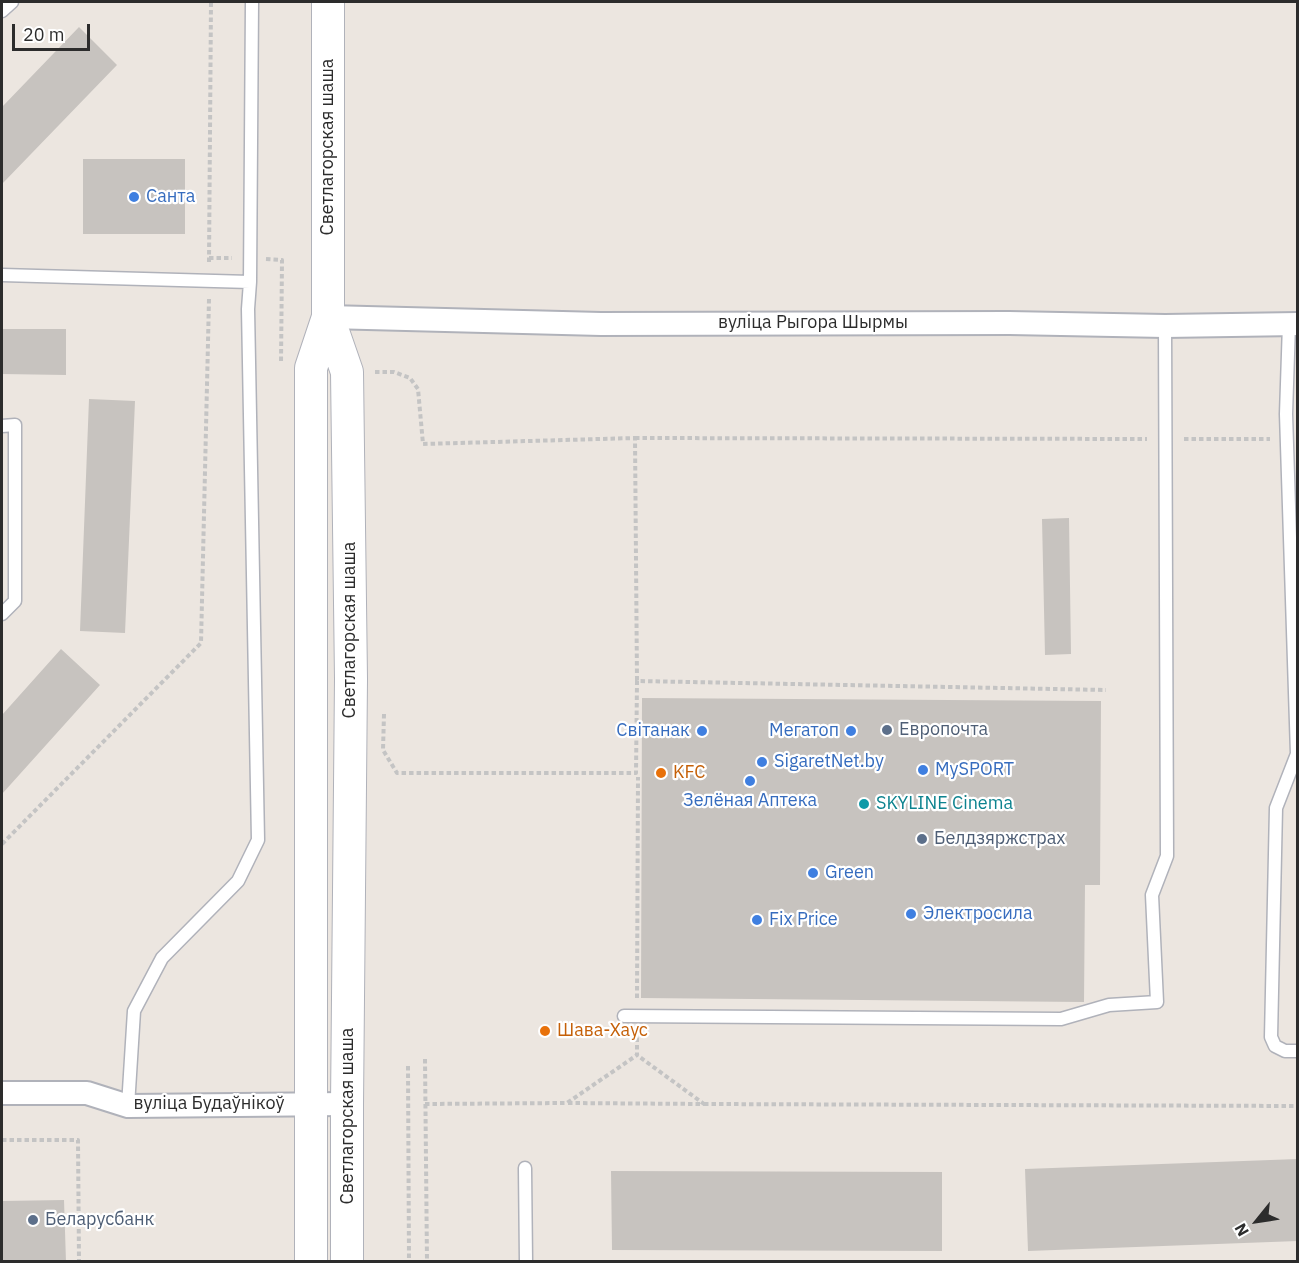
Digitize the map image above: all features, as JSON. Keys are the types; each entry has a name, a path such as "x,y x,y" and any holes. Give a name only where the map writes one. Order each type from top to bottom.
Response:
{"main road":[{"name":"Светлагорская шаша","path":"328,2 328,317 347,372 351,679 347,1262"},
{"path":"312,1262 311,372 328,317"}],"street":[{"name":"вуліца Рыгора Шырмы","path":"328,317 601,324 1009,323 1165,326 1293,324"},
{"name":"вуліца Будаўнікоў","path":"2,1093 87,1093 128,1106 347,1104"}],"lane":[{"path":"2,11 12,2"},
{"path":"128,1106 134,1011 162,958 238,881 258,840 248,309 252,2"},
{"path":"2,275 250,282"},
{"path":"1293,324 1292,414 1286,440 1297,754 1276,808 1271,1037 1275,1046 1285,1051 1298,1051"},
{"path":"631,1016 1061,1019 1109,1005 1157,1002 1152,895 1167,856 1165,326"},
{"path":"2,426 15,425 15,601 2,614"},
{"path":"525,1168 526,1262"}],"path":[{"path":"2,844 201,643 209,281 211,2"},
{"path":"209,258 282,260 281,372 311,372"},
{"path":"347,372 394,372 410,378 418,389 423,444 635,438 1286,440"},
{"path":"384,714 383,750 398,773 636,773 635,438"},
{"path":"637,681 1106,690"},
{"path":"638,777 631,1016 637,1054 704,1104"},
{"path":"567,1103 637,1054"},
{"path":"424,1059 428,1262"},
{"path":"408,1066 409,1262"},
{"path":"425,1104 1298,1106"},
{"path":"2,1140 78,1140 79,1262"}],"building":[{"path":"79,27 117,65 2,184 2,107"},
{"name":"Санта","path":"83,159 185,159 185,234 83,234"},
{"path":"2,329 66,329 66,375 2,374"},
{"path":"89,399 135,401 125,633 80,631"},
{"path":"1069,518 1071,654 1045,655 1042,519"},
{"path":"61,649 100,685 2,794 2,715"},
{"path":"642,698 1101,701 1100,885 1085,885 1084,1002 641,998"},
{"path":"1298,1159 1298,1241 1028,1251 1025,1169"},
{"path":"611,1171 942,1172 942,1251 612,1250"},
{"name":"Беларусбанк","path":"64,1200 66,1262 2,1262 2,1201"}],"place":[{"name":"Санта","path":"134,197"},
{"name":"Европочта","path":"887,730"},
{"name":"Світанак","path":"702,731"},
{"name":"Мегатоп","path":"851,731"},
{"name":"SigaretNet.by","path":"762,762"},
{"name":"MySPORT","path":"923,770"},
{"name":"KFC","path":"661,773"},
{"name":"Зелёная Аптека","path":"750,781"},
{"name":"SKYLINE Cinema","path":"864,804"},
{"name":"Белдзяржстрах","path":"922,839"},
{"name":"Green","path":"813,873"},
{"name":"Электросила","path":"911,914"},
{"name":"Fix Price","path":"757,920"},
{"name":"Шава-Хаус","path":"545,1031"},
{"name":"Беларусбанк","path":"33,1220"}]}
